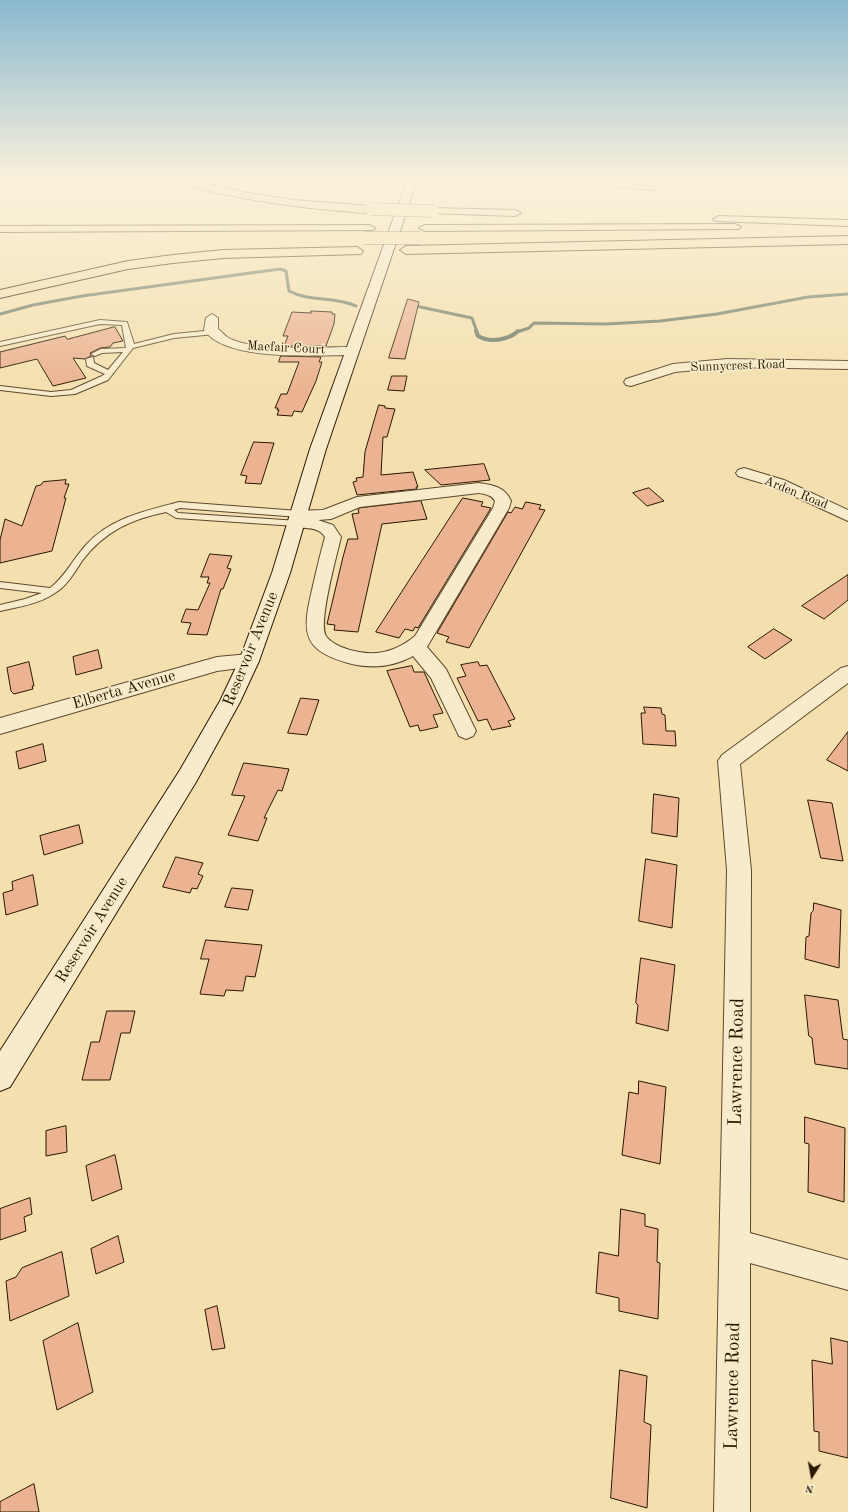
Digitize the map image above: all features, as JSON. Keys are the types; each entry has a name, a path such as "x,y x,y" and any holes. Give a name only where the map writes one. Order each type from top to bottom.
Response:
{"highway":[{"path":"0,288 128,266 223,254 454,249"},
{"path":"0,294 128,266"}],"main road":[{"name":"Reservoir Avenue","path":"0,1078 188,776 230,702 249,662 276,587 318,449 388,249"}],"street":[{"path":"212,318 211,330 215,332"},
{"name":"Maefair Court","path":"215,332 223,340 242,346 256,348 352,351"},
{"name":"Sunnycrest Road","path":"631,382 673,368 727,363 848,365"},
{"name":"Arden Road","path":"744,473 778,483 848,516"},
{"path":"486,488 500,495 503,501 501,508 422,641 415,648 385,660 368,660 342,654 321,642 316,632 315,615 333,537 329,530 321,525 298,518 325,515 357,502 469,489 486,488"},
{"path":"415,648 426,655 434,665 466,731"},
{"name":"Elberta Avenue","path":"0,726 217,664 249,662"},
{"name":"Lawrence Road","path":"732,1512 739,870 729,761 848,673"},
{"path":"735,1244 848,1275"}],"lane":[{"path":"0,344 100,322 125,323 129,348 105,378 72,392 51,394 0,388"},
{"path":"109,374 95,368 90,364 93,357 101,351 129,348 174,336 215,332"},
{"path":"0,608 36,599 52,591 62,583 91,543 103,532 132,517 179,505 298,518"},
{"path":"0,585 15,585 52,591"}],"building":[{"path":"408,299 419,302 405,359 389,358"},
{"path":"311,311 332,312 332,314 335,314 334,324 326,346 284,346 288,336 283,336 292,312 311,313"},
{"path":"115,327 123,341 113,343 110,347 100,348 90,353 91,356 85,359 73,358 86,378 53,386 37,359 0,368 0,352 65,336 67,339"},
{"path":"281,356 321,357 319,362 322,362 316,381 302,412 294,411 292,416 277,415 279,410 277,410 278,408 275,408 281,394 287,394 299,362 279,362"},
{"path":"392,376 407,376 404,391 388,390"},
{"path":"379,405 385,406 385,408 395,409 387,437 383,437 381,475 413,472 418,487 416,487 417,489 357,495 353,482 357,481 356,478 363,477 365,452"},
{"path":"254,442 274,443 261,484 245,483 247,476 241,475"},
{"path":"484,464 490,480 441,485 425,470"},
{"path":"66,480 65,484 69,484 64,498 66,498 52,551 0,563 0,540 5,519 22,526 36,486 41,485 43,482"},
{"path":"649,488 664,501 647,506 633,493"},
{"path":"463,498 483,502 481,506 491,508 418,628 415,627 413,631 405,629 399,638 376,632"},
{"path":"421,501 427,519 382,524 358,632 334,630 335,625 327,624 343,557 348,539 358,539 352,514 359,513 358,509 360,508"},
{"path":"526,502 541,505 539,509 545,510 469,648 446,642 449,637 437,633 508,512 511,513 515,507 522,509"},
{"path":"210,554 232,556 227,568 231,569 223,589 221,589 207,635 187,634 191,623 181,622 186,609 198,610 210,583 207,583 209,577 201,577"},
{"path":"848,575 848,600 824,619 802,606"},
{"path":"774,629 792,640 765,659 748,647"},
{"path":"98,650 102,668 76,675 73,657"},
{"path":"29,662 34,686 32,686 33,689 14,694 11,691 7,668"},
{"path":"478,662 480,666 487,665 515,719 508,721 511,726 492,730 487,719 478,721 457,678 466,676 461,665"},
{"path":"412,666 414,672 424,672 443,713 433,715 438,727 420,731 418,725 410,727 387,671"},
{"path":"301,698 319,700 307,735 288,733"},
{"path":"644,707 661,708 662,714 665,715 666,731 675,731 676,746 643,744 641,713 645,713"},
{"path":"848,732 848,771 827,760"},
{"path":"43,744 46,761 19,769 16,752"},
{"path":"244,763 289,769 282,791 278,790 264,818 267,818 258,841 228,835 245,796 232,795"},
{"path":"654,794 679,798 677,837 652,833"},
{"path":"808,800 832,803 843,861 821,858"},
{"path":"79,825 83,843 44,855 40,836"},
{"path":"176,857 203,863 198,874 203,876 197,889 192,888 190,893 163,887"},
{"path":"646,859 677,865 672,928 639,921"},
{"path":"33,875 38,905 6,915 3,893 13,890 12,882"},
{"path":"232,888 253,890 248,910 225,907"},
{"path":"814,903 841,910 839,968 805,959 806,937 809,936 811,913 813,911"},
{"path":"206,940 262,945 255,977 246,976 243,991 226,990 224,996 200,994 209,959 201,959"},
{"path":"641,958 675,965 668,1031 636,1023 638,1005 636,1003"},
{"path":"805,995 838,1000 843,1039 848,1040 848,1069 815,1064 812,1038 809,1036"},
{"path":"107,1011 135,1011 130,1033 121,1033 110,1080 82,1080 91,1042 99,1042"},
{"path":"639,1081 666,1087 660,1164 622,1155 629,1092 638,1094"},
{"path":"805,1117 845,1128 844,1202 808,1192 809,1144 805,1143"},
{"path":"66,1126 67,1152 46,1156 46,1131"},
{"path":"115,1155 122,1189 92,1201 86,1166"},
{"path":"30,1198 32,1214 24,1217 26,1231 0,1240 0,1209"},
{"path":"621,1209 645,1214 645,1226 658,1229 657,1262 660,1263 658,1319 619,1311 619,1298 596,1293 599,1252 618,1256"},
{"path":"118,1236 124,1262 96,1274 91,1249"},
{"path":"62,1252 69,1296 10,1321 6,1281 16,1277 22,1268"},
{"path":"217,1306 225,1348 212,1350 205,1310"},
{"path":"78,1323 93,1392 57,1410 43,1341"},
{"path":"831,1338 848,1342 848,1458 819,1451 819,1432 814,1431 812,1360 832,1364"},
{"path":"620,1370 647,1376 644,1422 651,1425 647,1508 611,1498"},
{"path":"34,1484 39,1512 0,1512 0,1502"}],"waterway":[{"path":"0,314 33,305 82,296 280,269 286,271 289,291 305,297 340,301 356,306"},
{"path":"517,332 529,328 534,323 606,324 660,321 717,314 808,297 848,294"},
{"path":"411,305 472,318 477,332"},
{"path":"476,331 478,336 494,340 510,337 518,331"}]}
